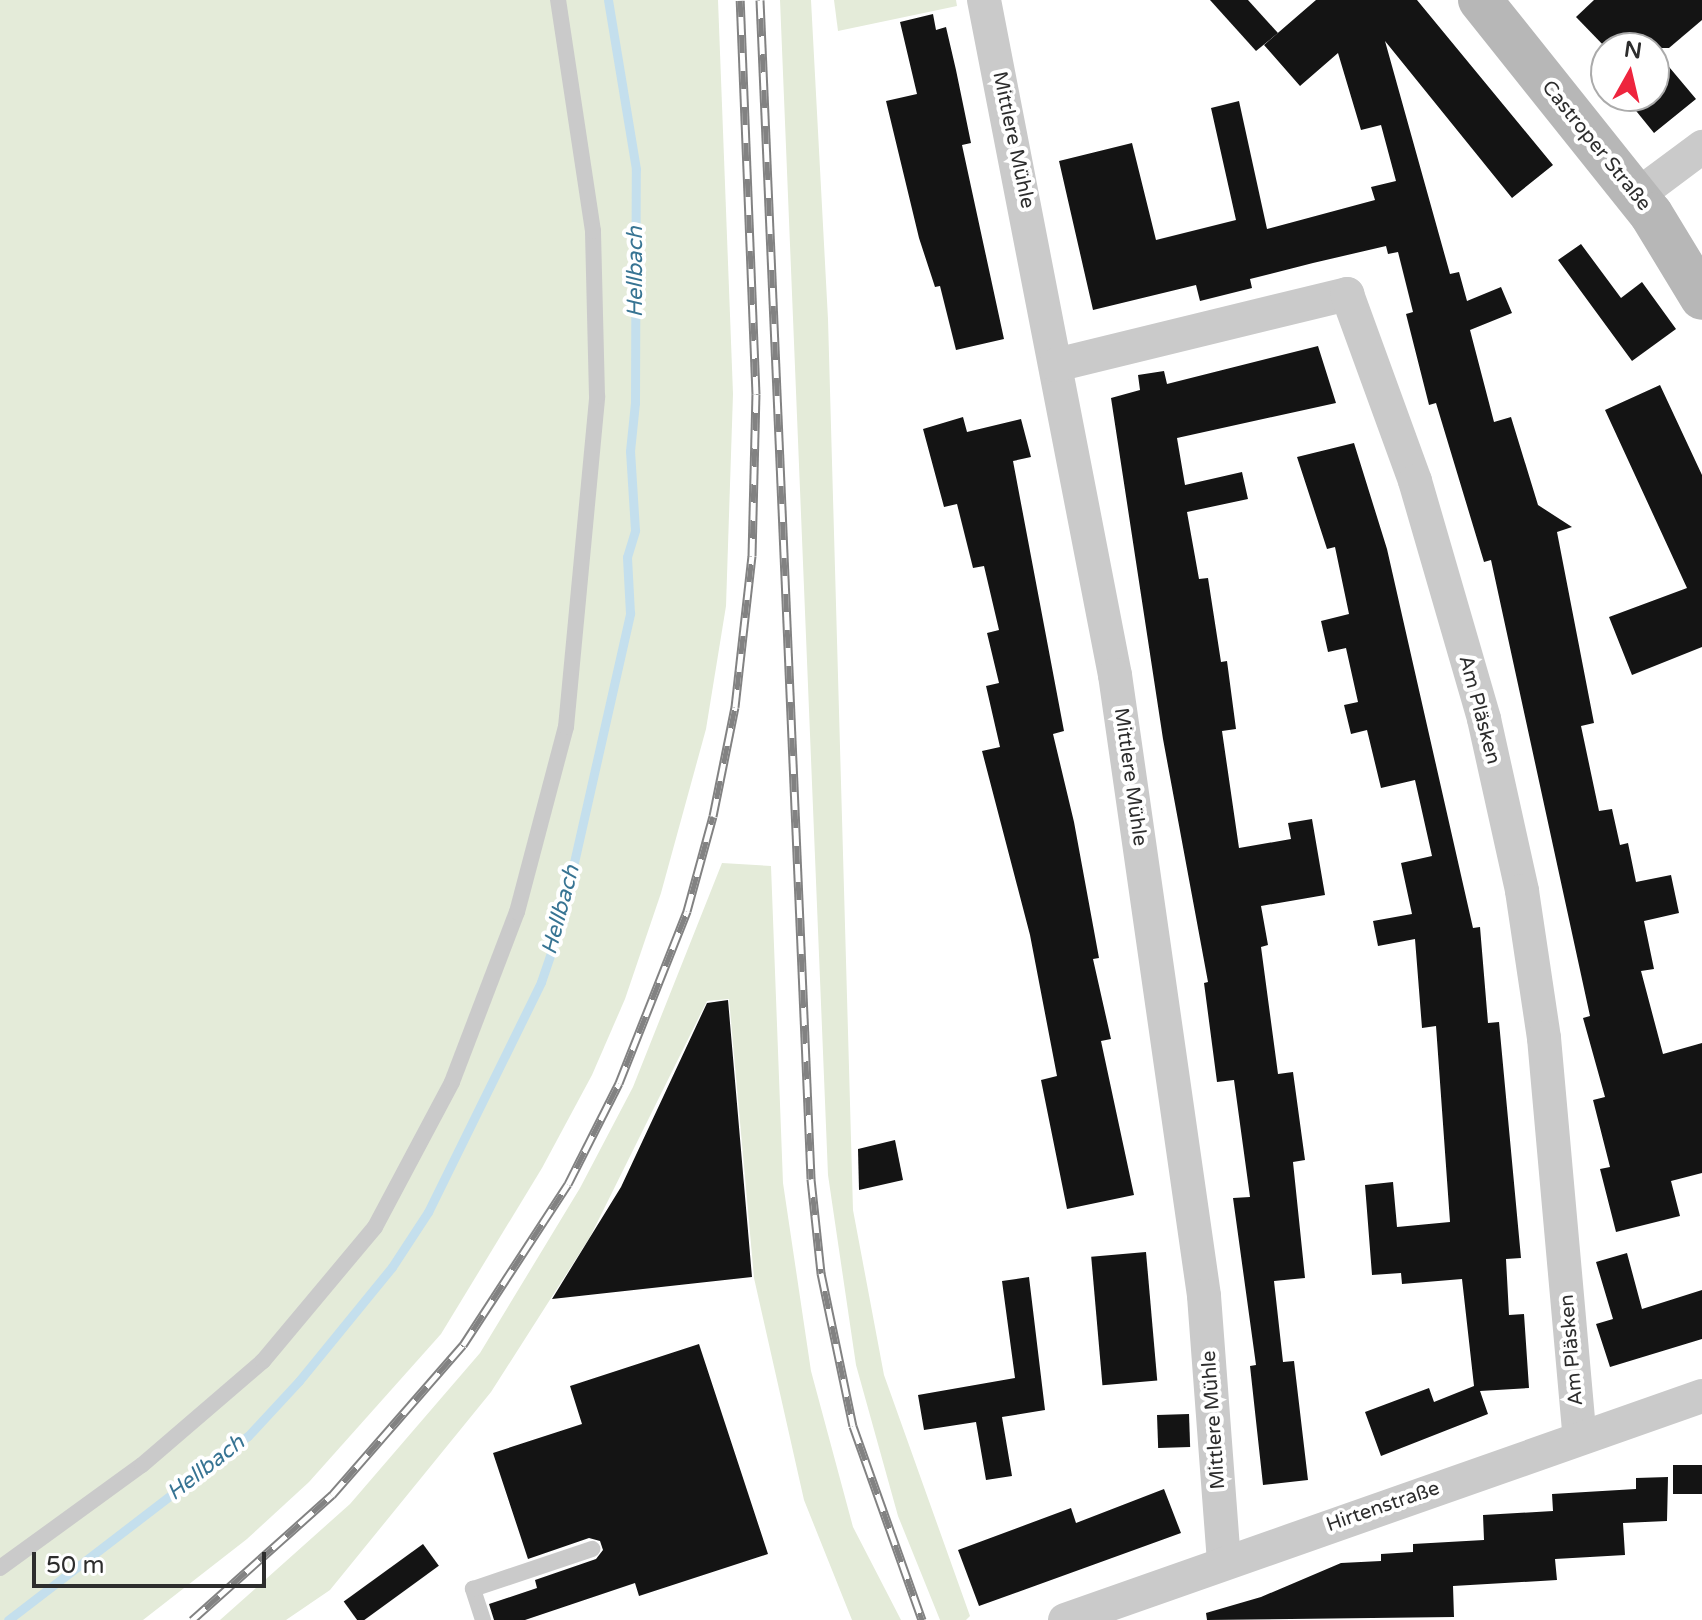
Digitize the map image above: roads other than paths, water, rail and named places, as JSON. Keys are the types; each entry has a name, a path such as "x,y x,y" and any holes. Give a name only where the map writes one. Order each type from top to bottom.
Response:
{"main road":[{"name":"Castroper Straße","path":"1480,0 1667,236 1702,298"}],"street":[{"name":"Mittlere Mühle","path":"984,0 1115,675 1204,1296 1224,1562"},
{"path":"1635,197 1702,147"},
{"name":"Am Pläsken","path":"1056,365 1347,294 1415,481 1484,719 1522,891 1544,1038 1580,1438"},
{"name":"Hirtenstraße","path":"1065,1620 1702,1396"}],"lane":[{"path":"0,1568 142,1465 263,1361 375,1227 452,1082 517,912 566,727 597,396 593,231 558,0"},
{"path":"483,1620 473,1589 592,1549"}],"waterway":[{"name":"Hellbach","path":"8,1620 248,1436 299,1381 392,1267 428,1212 541,982 559,929 630,613 627,557 635,530 630,451 635,403 636,169 608,0"}],"railway":[{"path":"192,1620 332,1495 463,1345 568,1184 619,1083 687,911 713,816 735,707 752,556 756,394 740,0"},
{"path":"760,0 811,1179 821,1273 853,1426 922,1620"}]}
